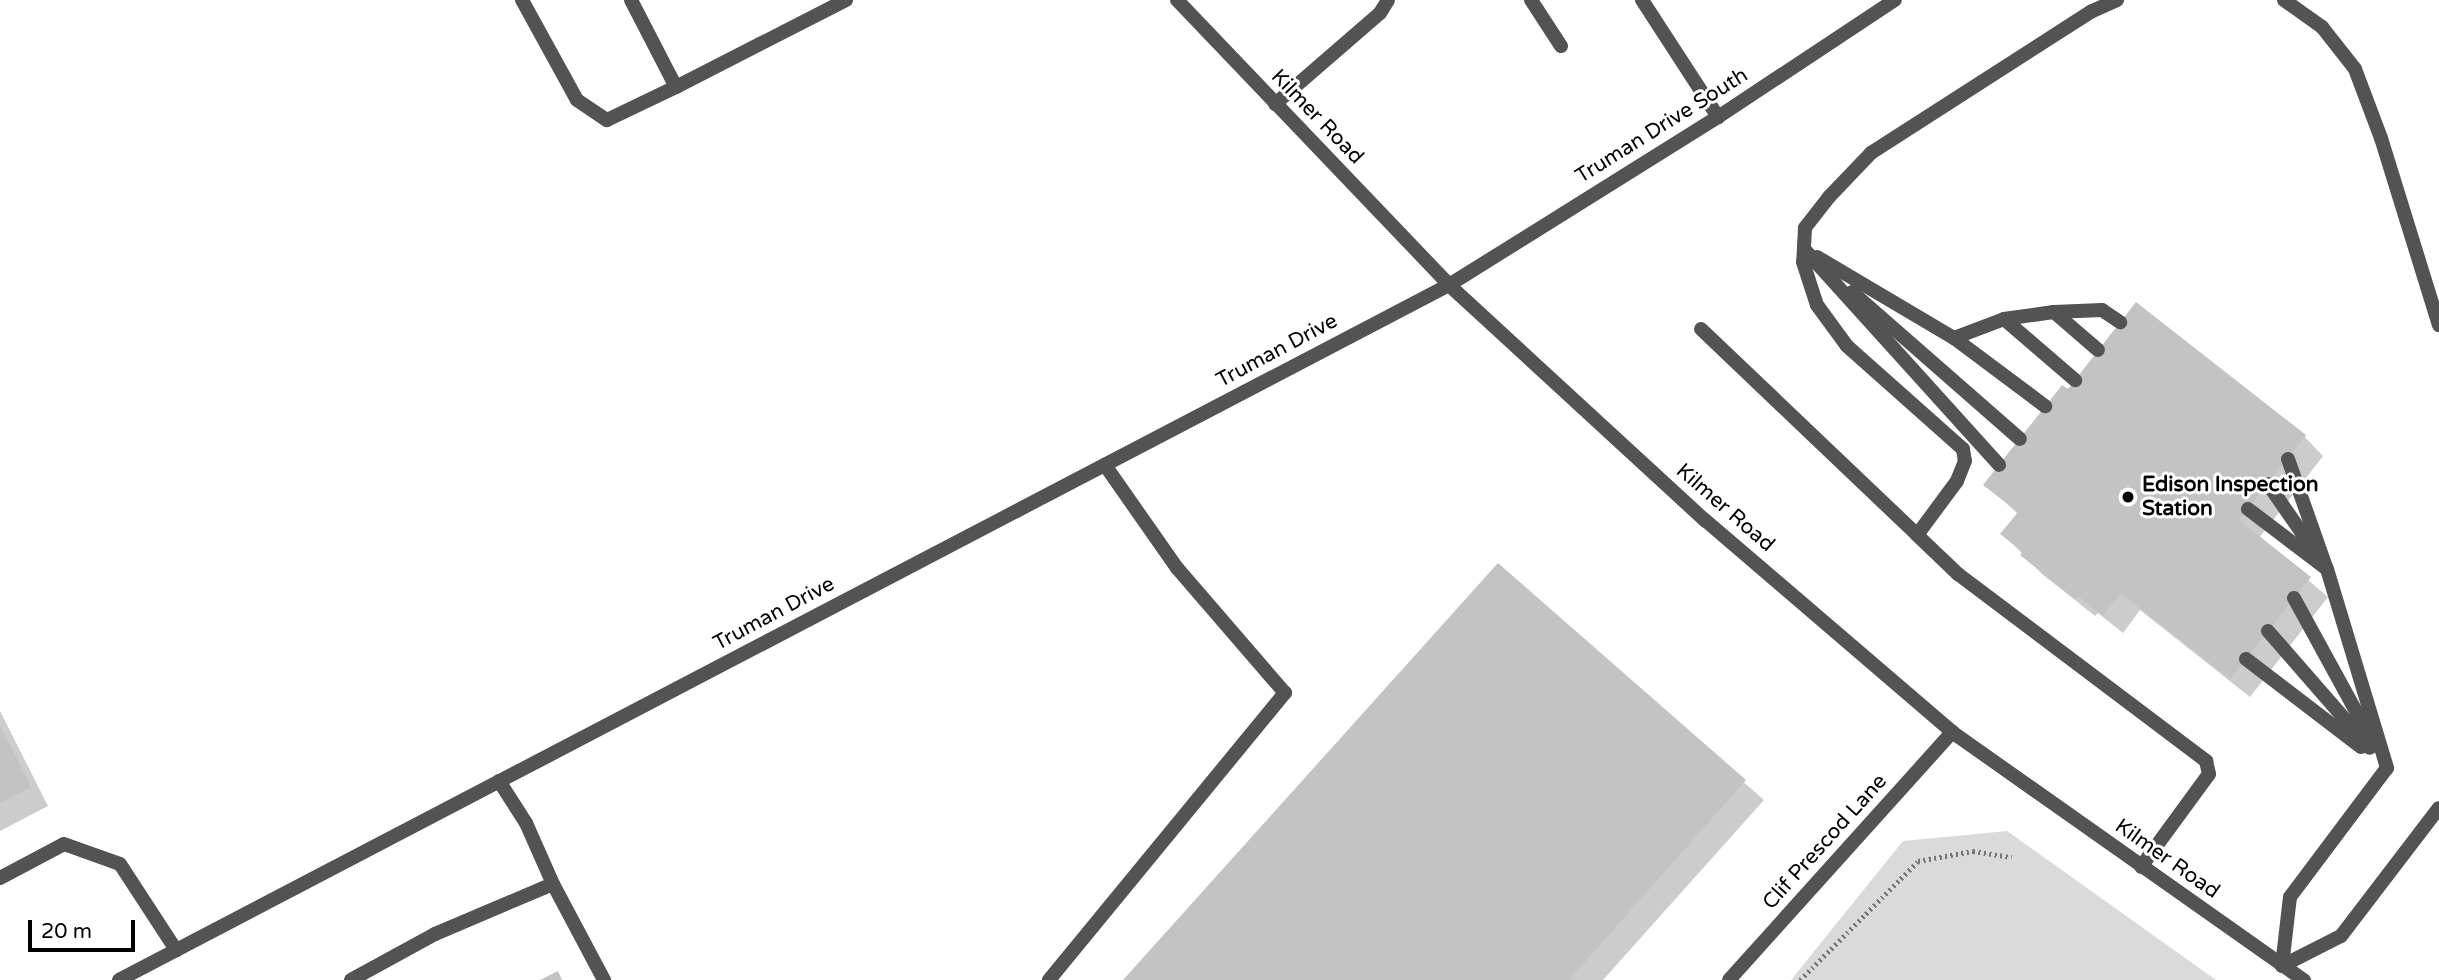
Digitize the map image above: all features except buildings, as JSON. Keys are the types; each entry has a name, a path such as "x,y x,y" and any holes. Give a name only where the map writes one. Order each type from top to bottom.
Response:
{"street":[{"path":"522,0 577,100 607,120 846,0"},
{"path":"631,0 676,87"},
{"name":"Kilmer Road","path":"1177,0 1449,285 1705,520 1952,732 2304,980"},
{"path":"1275,104 1380,13 1388,0"},
{"path":"1531,0 1561,46"},
{"name":"Truman Drive South","path":"1449,285 1718,117 1895,0"},
{"path":"1917,534 1957,481 1965,461 1963,449 1847,346 1817,305 1803,262 1805,228 1829,197 1871,153 2092,11 2117,0"},
{"path":"2284,0 2322,27 2355,69 2381,138 2439,325"},
{"path":"1649,2 1718,117"},
{"path":"1804,249 1954,338 2046,406"},
{"path":"1804,249 2020,439"},
{"path":"1804,249 1999,465"},
{"name":"Truman Drive","path":"119,980 1449,285"},
{"path":"1954,338 2004,319 2054,312 2102,310 2120,322"},
{"path":"2054,312 2098,350"},
{"path":"2004,319 2075,380"},
{"path":"1701,329 1958,574 2206,761 2209,774 2141,867"},
{"path":"2288,459 2327,569 2387,768"},
{"path":"1049,980 1285,693 1177,568 1105,464"},
{"path":"2268,484 2327,569"},
{"path":"2248,509 2327,569"},
{"path":"2294,598 2387,768"},
{"path":"2268,631 2387,768"},
{"path":"2246,659 2387,768"},
{"name":"Clif Prescod Lane","path":"1729,980 1952,732"},
{"path":"2282,966 2290,897 2387,768"},
{"path":"499,781 526,823 553,884 604,980"},
{"path":"2282,966 2341,936 2439,808"},
{"path":"0,878 64,844 120,864 176,950"},
{"path":"351,980 435,934 553,884"}],"path":[{"path":"1800,980 1918,860 1973,851 2012,857"}],"shaded area":[{"path":"2007,831 2216,980 1791,980 1903,841"}],"place":[{"name":"Edison Inspection Station","path":"2128,497"}]}
